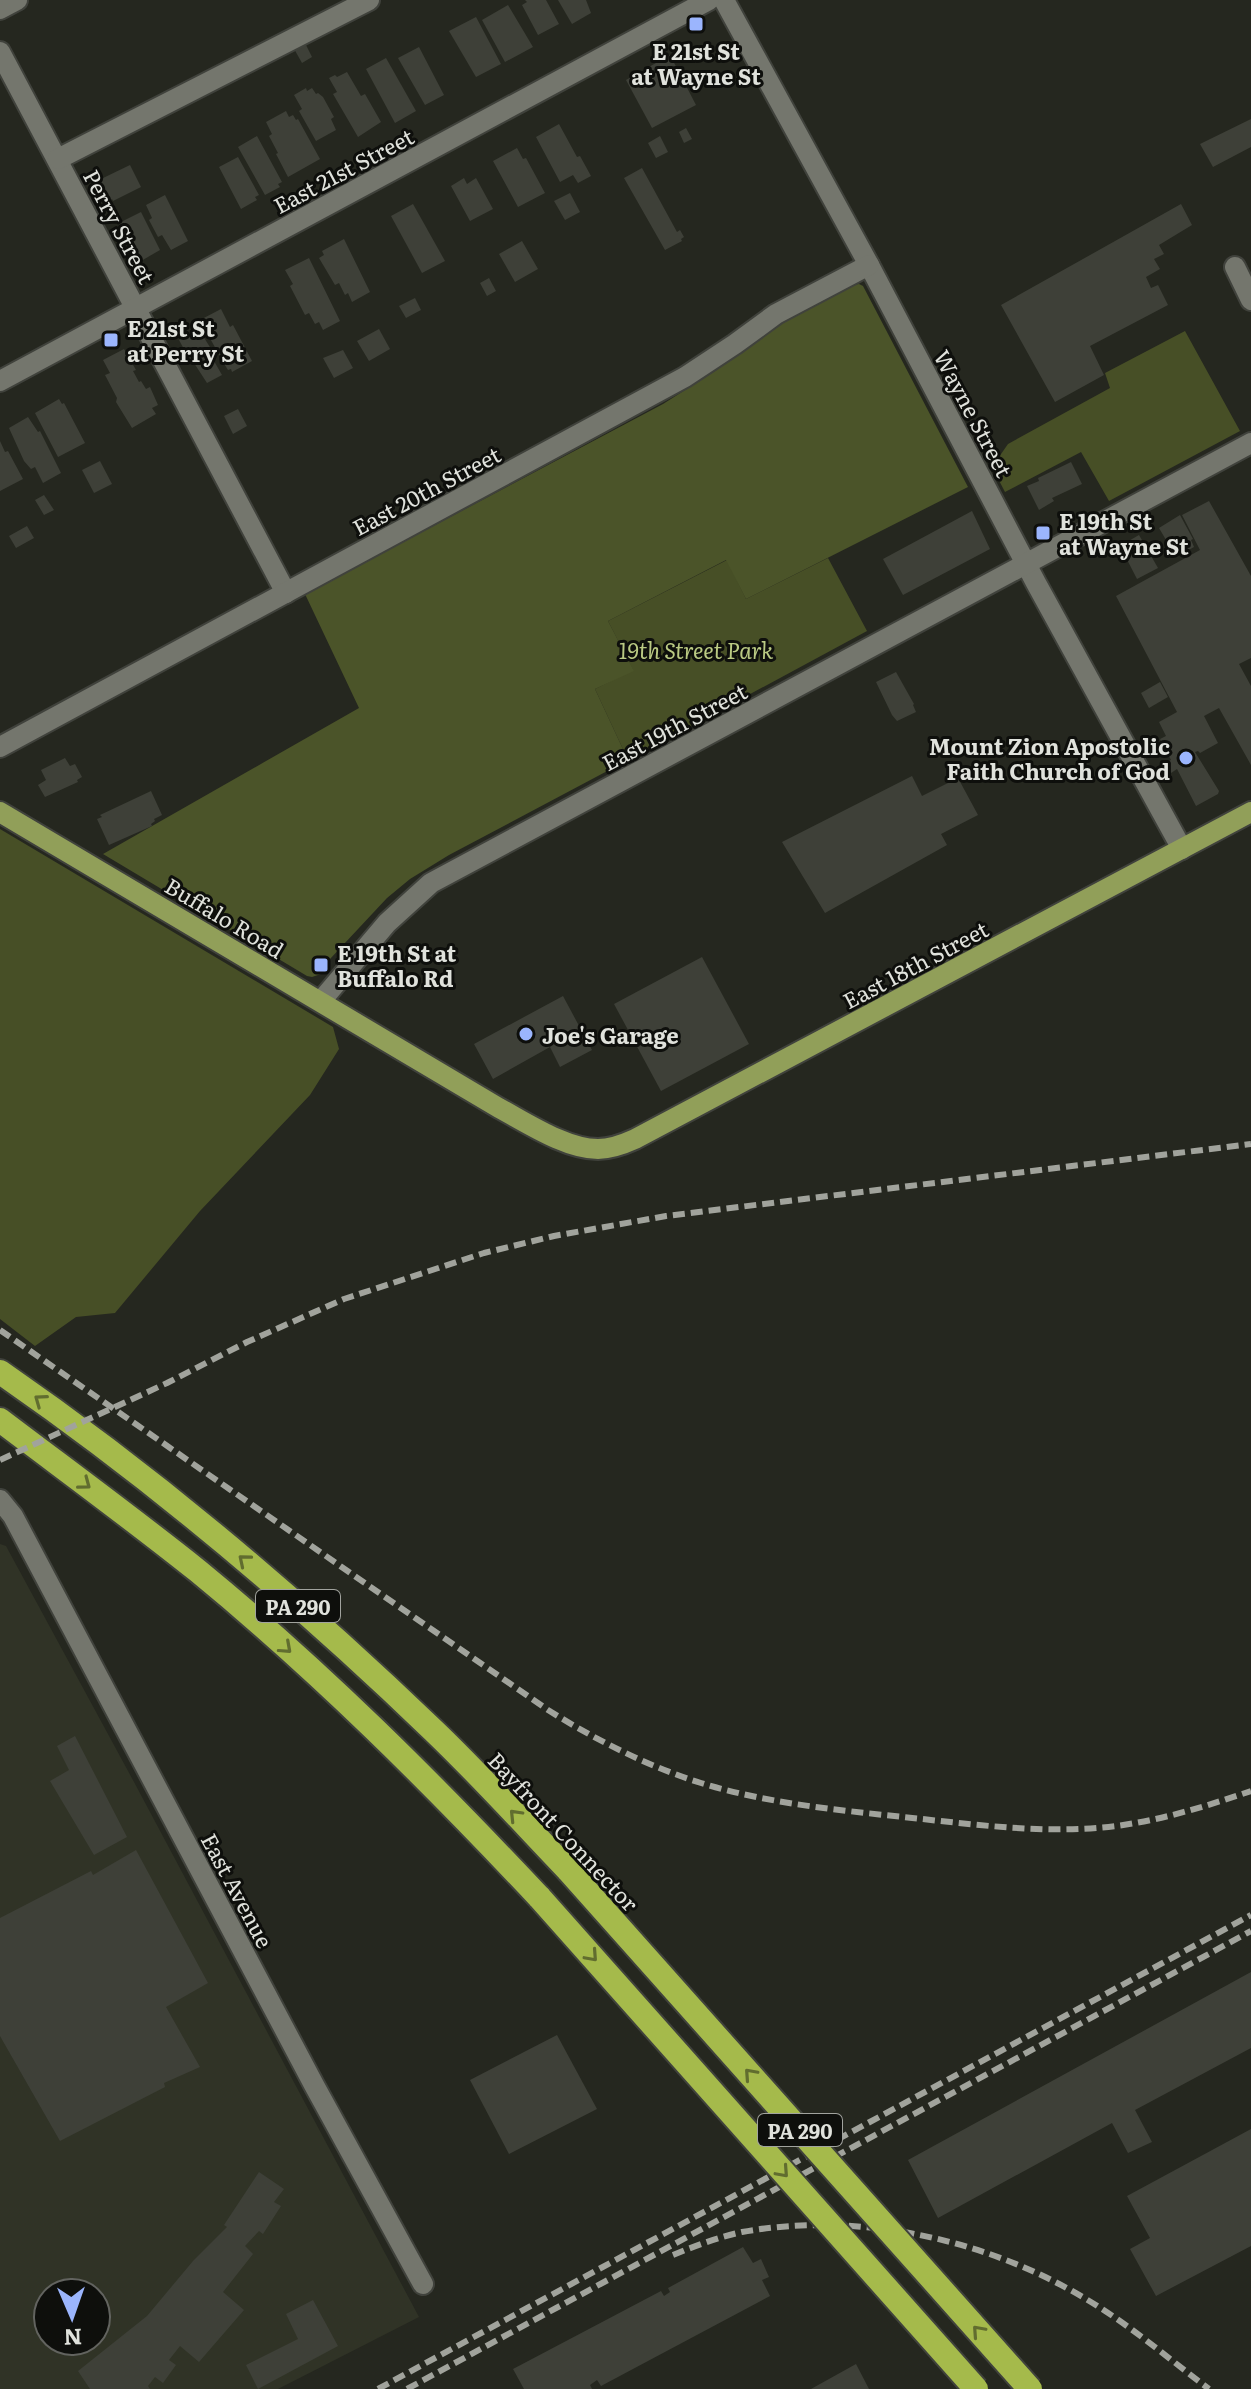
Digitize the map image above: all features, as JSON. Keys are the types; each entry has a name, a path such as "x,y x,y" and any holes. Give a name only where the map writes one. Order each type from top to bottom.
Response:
{"highway":[{"name":"Bayfront Connector","path":"0,1372 199,1522 318,1622 436,1733 569,1871 1030,2389"},
{"name":"PA 290","path":"0,1420 199,1572 289,1649 414,1766 540,1898 976,2389"}],"main road":[{"name":"Buffalo Road","path":"0,812 512,1115 553,1136 597,1149"},
{"name":"East 18th Street","path":"597,1149 635,1139 1251,812"}],"street":[{"path":"0,9 17,0"},
{"path":"58,159 369,0"},
{"name":"East 21st Street","path":"0,381 709,0"},
{"name":"Wayne Street","path":"724,0 1182,849"},
{"name":"Perry Street","path":"0,52 286,593"},
{"name":"East 20th Street","path":"0,747 685,377 776,314 869,265"},
{"path":"1235,267 1251,300"},
{"name":"East 19th Street","path":"321,1001 387,923 431,883 1251,443"},
{"name":"East Avenue","path":"6,1508 423,2284"}],"shaded area":[{"path":"0,1544 6,1546 134,1782 419,2317 278,2389 0,2389"}],"green space":[{"path":"859,284 863,286 968,487 746,599 726,560 608,621 634,671 595,689 628,760 410,879 387,898 330,959 321,974 312,977 103,854 359,708 305,594 663,404 794,314"},
{"path":"1185,331 1240,431 1109,501 1081,452 1005,492 992,467 1008,444 1110,388 1105,373"},
{"name":"19th Street Park","path":"828,558 867,631 628,760 595,689 633,670 608,621 727,560 746,599"},
{"path":"0,829 333,1027 339,1049 310,1095 200,1211 115,1313 76,1317 35,1346 0,1319"}],"building":[{"path":"525,0 546,0 559,24 538,35 522,5 527,2"},
{"path":"558,0 586,0 591,13 572,24"},
{"path":"508,5 533,47 505,62 482,20"},
{"path":"476,17 501,64 476,77 449,31"},
{"path":"304,41 312,57 302,63 293,47"},
{"path":"419,47 444,95 425,105 398,58"},
{"path":"670,55 696,105 652,128 626,80"},
{"path":"386,58 416,111 395,123 366,69"},
{"path":"347,72 361,96 365,94 381,122 358,137 333,94 337,92 329,78"},
{"path":"306,88 307,91 312,88 323,97 334,117 331,119 336,130 316,141 294,95"},
{"path":"286,111 289,117 293,115 298,119 320,159 288,177 276,154 266,122"},
{"path":"1251,119 1251,147 1213,167 1200,144"},
{"path":"559,124 591,176 578,183 573,175 560,182 536,137"},
{"path":"686,128 692,139 684,143 679,132"},
{"path":"257,136 282,182 278,184 280,187 265,195 238,147"},
{"path":"660,136 668,152 656,158 648,143"},
{"path":"517,148 545,193 518,207 493,161"},
{"path":"238,157 259,195 255,197 257,200 241,209 219,167"},
{"path":"130,165 141,187 107,202 97,184"},
{"path":"642,168 677,232 680,230 684,237 665,250 624,178"},
{"path":"464,178 467,184 476,178 493,209 470,221 451,186"},
{"path":"570,193 580,212 565,220 554,201"},
{"path":"165,195 188,241 171,250 162,235 158,237 149,220 152,218 146,205"},
{"path":"413,204 445,261 422,273 391,216"},
{"path":"1181,204 1192,225 1159,245 1164,254 1154,259 1160,269 1146,277 1151,288 1158,285 1168,305 1090,346 1104,375 1055,402 1001,305"},
{"path":"141,212 160,250 141,261 119,223"},
{"path":"344,239 370,292 352,302 339,283 335,285 319,258 324,255 322,251"},
{"path":"522,241 538,269 515,282 499,254"},
{"path":"309,258 340,321 323,330 309,313 305,315 285,270"},
{"path":"489,278 496,291 487,296 480,283"},
{"path":"415,298 421,310 406,318 399,306"},
{"path":"221,309 252,361 232,372 223,362 200,320"},
{"path":"198,328 213,352 210,354 222,375 207,383 179,340"},
{"path":"379,329 390,349 369,361 357,341"},
{"path":"124,349 139,382 146,389 150,387 158,405 152,408 156,414 132,428 116,402 117,398 105,375 110,373 103,360"},
{"path":"343,350 353,368 334,378 323,358"},
{"path":"59,399 85,443 58,457 35,413"},
{"path":"238,409 247,426 233,434 224,416"},
{"path":"28,417 40,431 61,473 43,483 35,467 31,469 24,461 9,428"},
{"path":"0,441 23,479 0,491"},
{"path":"100,461 112,484 94,493 82,470"},
{"path":"1071,462 1082,484 1052,498 1054,501 1039,510 1027,486"},
{"path":"44,495 54,510 44,515 35,500"},
{"path":"1209,501 1251,576 1251,658 1239,664 1251,686 1251,765 1219,708 1204,716 1218,743 1200,753 1195,752 1219,791 1196,806 1177,769 1171,773 1165,763 1171,760 1160,739 1166,736 1159,722 1177,712 1116,596 1200,550 1182,515"},
{"path":"972,511 990,549 903,595 883,559"},
{"path":"1180,515 1194,547 1176,557 1159,528"},
{"path":"27,526 34,538 16,548 9,536"},
{"path":"1139,535 1158,568 1137,579 1120,546"},
{"path":"896,672 916,712 897,721 876,682"},
{"path":"1160,682 1168,697 1149,708 1141,693"},
{"path":"65,758 70,766 75,764 82,777 78,782 45,797 38,785 46,780 41,770"},
{"path":"912,776 922,796 958,778 978,815 941,834 947,845 825,913 782,842"},
{"path":"151,791 162,815 154,819 152,826 109,845 97,819 102,817 100,815"},
{"path":"702,957 749,1044 661,1091 614,1004"},
{"path":"563,996 592,1050 560,1067 550,1047 493,1079 474,1044"},
{"path":"75,1736 127,1837 94,1855 50,1781 69,1770 57,1746"},
{"path":"136,1850 208,1983 166,2007 200,2067 164,2083 165,2087 60,2141 0,2036 0,1918 91,1871 93,1875"},
{"path":"1251,1972 1251,2048 1135,2110 1152,2142 1128,2153 1112,2123 938,2218 908,2160"},
{"path":"557,2035 597,2109 509,2154 470,2080"},
{"path":"1251,2129 1251,2246 1156,2296 1130,2249 1150,2238 1127,2196"},
{"path":"259,2172 284,2189 274,2202 281,2206 263,2234 259,2231 245,2246 253,2254 223,2292 244,2310 199,2362 180,2346 169,2360 176,2365 163,2383 155,2377 148,2386 150,2389 90,2389 78,2371 96,2357 112,2357 112,2344 147,2316 193,2261 227,2227 224,2225"},
{"path":"743,2247 753,2263 761,2259 769,2277 762,2280 770,2296 601,2386 597,2380 590,2385 592,2389 524,2389 513,2369 661,2291 664,2296 670,2292 668,2288"},
{"path":"313,2300 338,2346 258,2389 246,2365 298,2339 286,2314"},
{"path":"856,2364 869,2389 811,2389"}],"railway":[{"path":"0,1460 344,1299 484,1253 554,1236 666,1216 1251,1144"},
{"path":"0,1330 548,1710 661,1769 728,1791 811,1806 1043,1829 1133,1823 1184,1812 1251,1791"},
{"path":"378,2389 1251,1915"},
{"path":"407,2389 1251,1931"},
{"path":"673,2255 733,2234 786,2226 876,2228 920,2235 1007,2260 1047,2278 1102,2309 1209,2389"}],"place":[{"name":"E 21st St at Wayne St","path":"696,24"},
{"name":"E 21st St at Perry St","path":"111,340"},
{"name":"E 19th St at Wayne St","path":"1043,533"},
{"name":"Mount Zion Apostolic Faith Church of God","path":"1186,758"},
{"name":"E 19th St at Buffalo Rd","path":"321,965"},
{"name":"Joe's Garage","path":"526,1034"}]}
